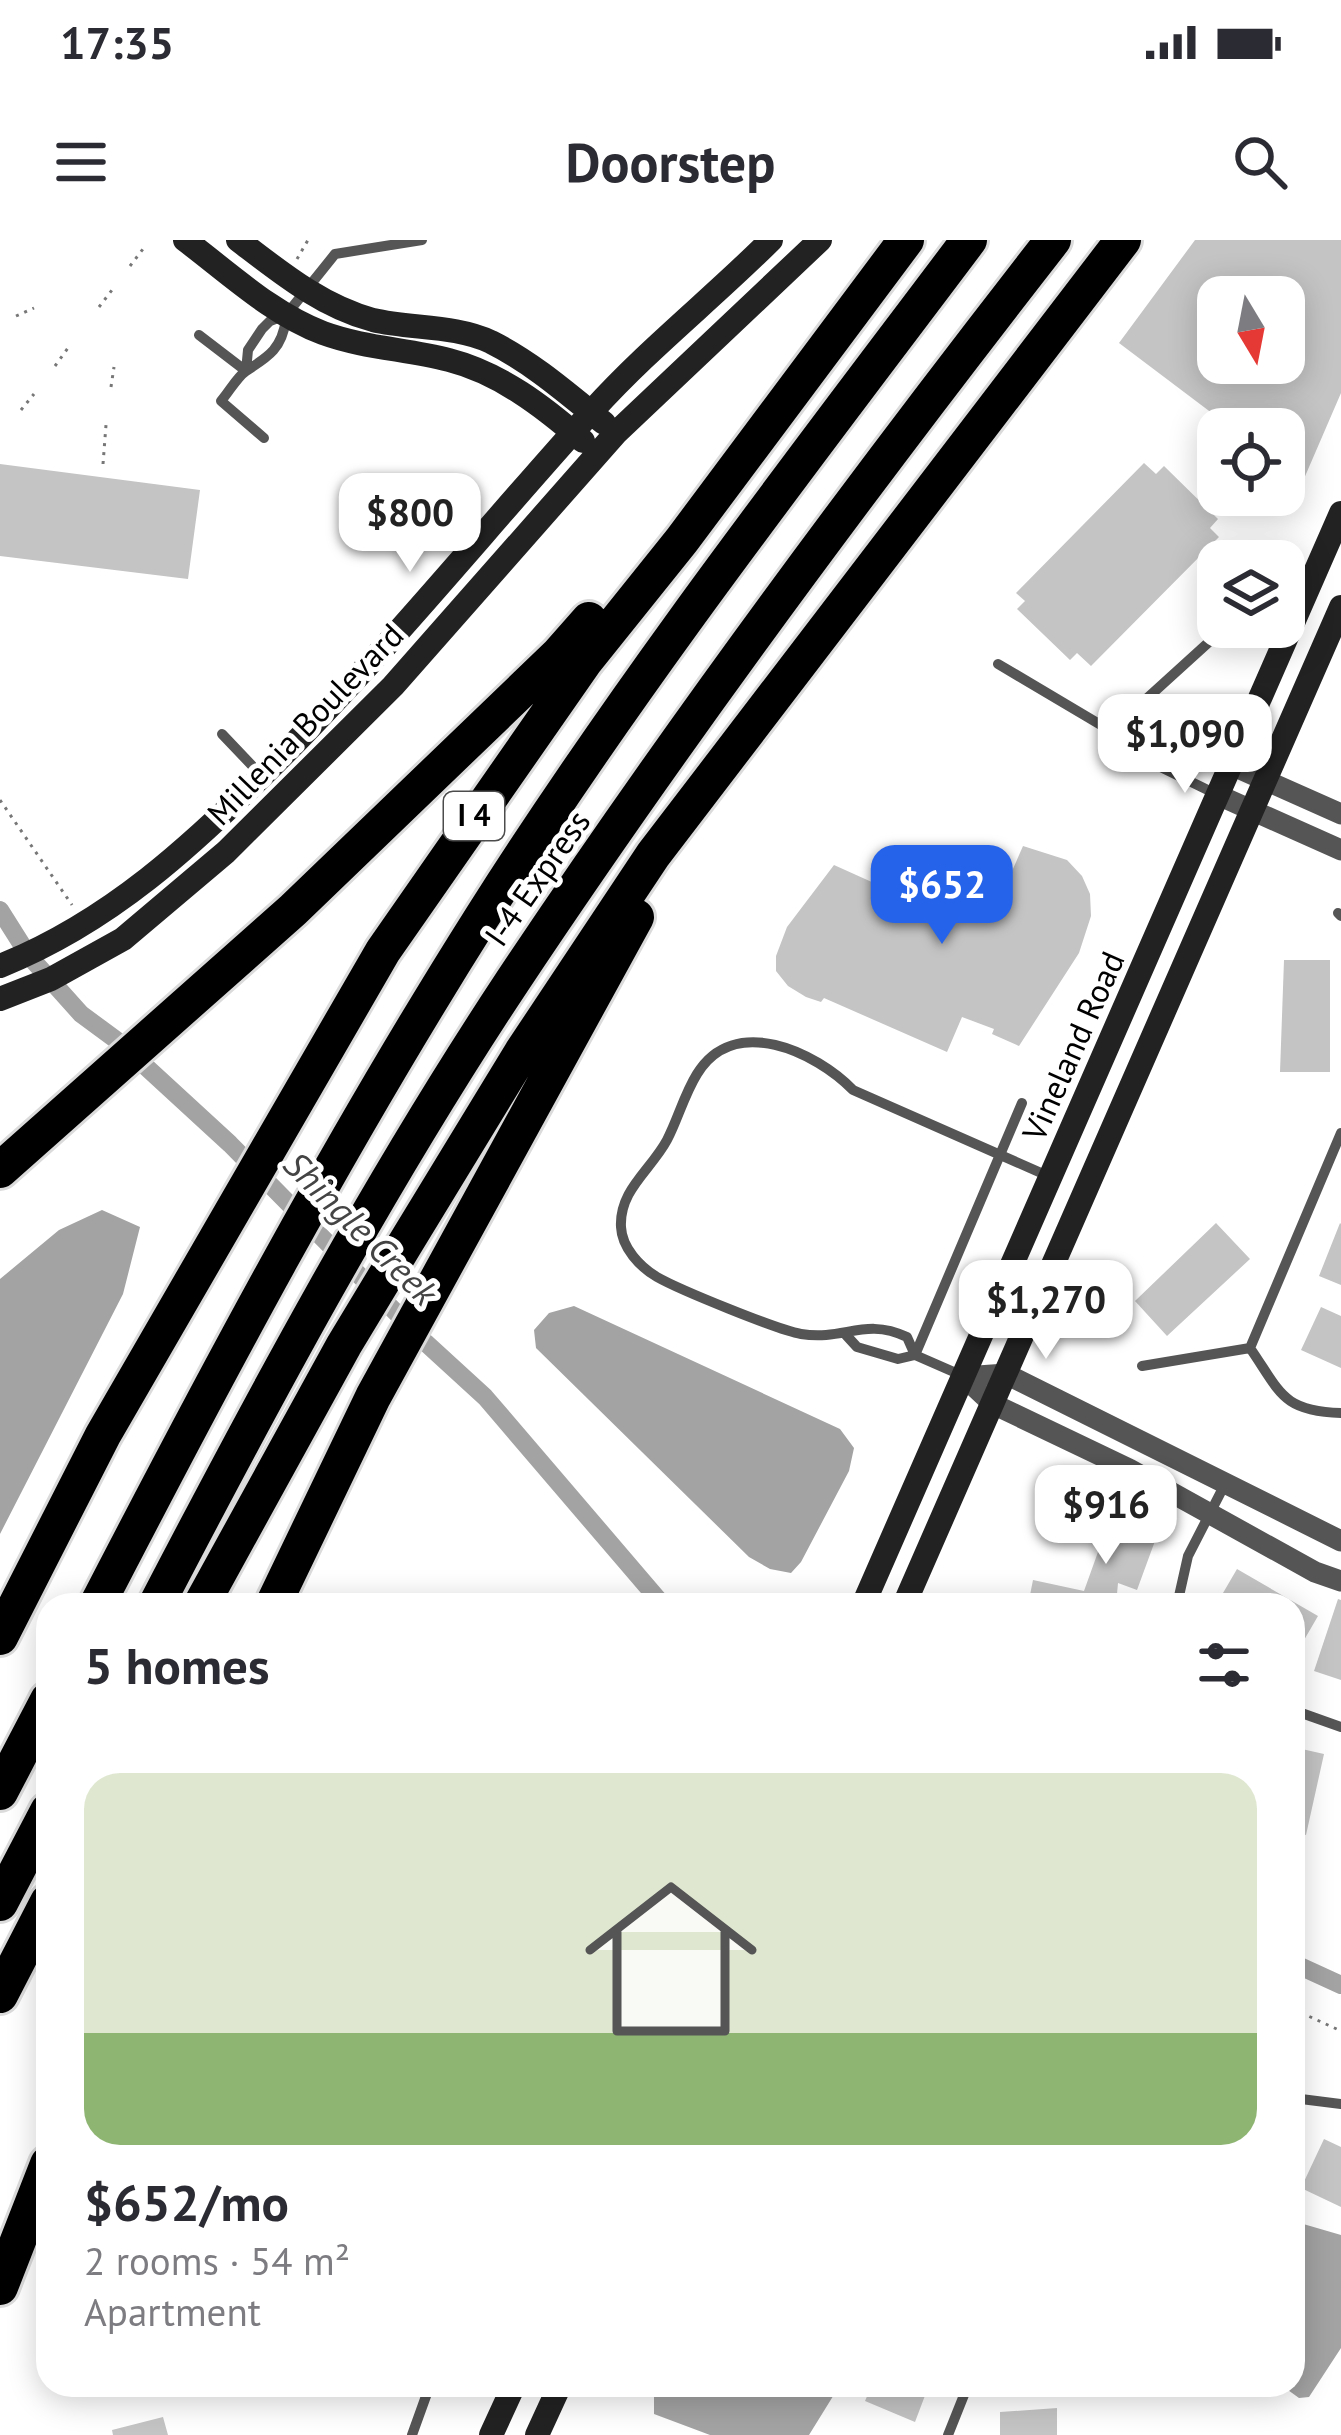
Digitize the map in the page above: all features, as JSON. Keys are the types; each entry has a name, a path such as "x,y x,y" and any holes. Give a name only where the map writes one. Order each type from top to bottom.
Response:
{"highway":[{"name":"I 4","path":"0,1637 103,1435 383,951 585,662 906,240"},
{"name":"I-4 Express","path":"103,1593 261,1291 345,1141 481,918 615,717 969,240"},
{"name":"I-4 Express","path":"161,1593 300,1329 511,983 597,857 949,373 1052,240"},
{"path":"208,1593 344,1345 522,1052 652,855 1123,240"},
{"path":"0,1170 292,910 559,654 608,598 682,540"},
{"path":"279,1593 373,1397 635,920 652,855"},
{"path":"0,1792 36,1723"},
{"path":"0,1903 36,1834"},
{"path":"0,1995 36,1925"},
{"path":"0,2288 36,2195"}],"street":[{"path":"185,240 286,315 340,338 450,360 491,376 527,397 597,453"},
{"path":"238,240 330,304 373,320 486,340 541,372 616,433"},
{"name":"Millenia Boulevard","path":"0,966 66,936 134,892 262,776 387,646 591,412 771,240"},
{"name":"Millenia Boulevard","path":"8,997 84,963 150,920 299,782 426,649 616,433 820,240"},
{"name":"Vineland Road","path":"868,1593 1341,513"},
{"name":"Vineland Road","path":"909,1593 1341,607"},
{"path":"1231,765 1341,814"},
{"path":"1218,795 1341,850"},
{"path":"964,1377 1006,1374 1341,1541"},
{"path":"964,1377 993,1404 1341,1581"},
{"path":"491,2435 508,2397"},
{"path":"537,2435 554,2397"}],"lane":[{"path":"246,371 248,350 262,329 286,315 334,254 422,240"},
{"path":"264,438 221,401 246,371 267,361 285,330 286,315"},
{"path":"199,335 246,371"},
{"path":"1112,731 1202,648"},
{"path":"998,664 1112,731 1133,754 1218,795"},
{"path":"1112,731 1135,725 1231,765"},
{"path":"222,734 262,776"},
{"path":"915,1355 907,1337 887,1328 864,1327 846,1335 799,1334 657,1277 633,1258 621,1229 626,1197 665,1143 698,1072 715,1053 746,1043 774,1042 830,1067 853,1090 1051,1178"},
{"path":"915,1355 1022,1103"},
{"path":"1250,1348 1341,1133"},
{"path":"846,1335 856,1347 898,1359 915,1355 964,1377"},
{"path":"1142,1366 1250,1348"},
{"path":"1250,1348 1288,1402 1311,1412 1341,1413"},
{"path":"1180,1593 1189,1556 1225,1484"},
{"path":"1305,1714 1341,1727"},
{"path":"1305,2100 1341,2104"},
{"path":"412,2435 426,2397"},
{"path":"948,2435 963,2397"}],"path":[{"path":"130,266 143,249"},
{"path":"99,307 112,290"},
{"path":"16,316 34,308"},
{"path":"55,366 68,348"},
{"path":"111,387 114,367"},
{"path":"21,410 34,394"},
{"path":"103,464 106,425"},
{"path":"0,800 77,911"},
{"path":"1305,2014 1341,2031"}],"shaded area":[{"path":"102,1210 140,1227 123,1294 0,1534 0,1279 59,1230"},
{"path":"574,1306 840,1429 854,1448 849,1471 791,1573 770,1569 749,1557 536,1348 534,1330 549,1313"},
{"path":"1305,2224 1341,2235 1341,2348 1309,2397 1299,2398 1305,2397"},
{"path":"654,2397 833,2397 809,2435 710,2435 654,2414"}],"building":[{"path":"1195,240 1341,240 1341,393 1305,476 1305,408 1205,408 1119,343"},
{"path":"1144,463 1156,474 1164,466 1197,498 1197,516 1218,519 1210,528 1219,537 1197,540 1197,559 1091,666 1077,653 1070,660 1017,609 1025,601 1016,593"},
{"path":"0,464 200,490 188,579 0,556"},
{"path":"1023,846 1067,860 1090,894 1091,916 1079,953 1019,1046 992,1034 994,1029 962,1017 947,1052 824,998 821,1002 806,997 776,971 776,956 787,927 834,865 925,906 948,851 1009,878"},
{"path":"1284,960 1330,960 1330,1072 1280,1072"},
{"path":"1216,1223 1250,1259 1167,1336 1135,1301"},
{"path":"1341,1224 1341,1285 1319,1276"},
{"path":"1321,1307 1341,1316 1341,1368 1301,1350"},
{"path":"1112,1513 1159,1530 1137,1590 1118,1583 1117,1593 1030,1593 1033,1580 1084,1591"},
{"path":"1237,1569 1278,1593 1223,1593"},
{"path":"1341,1600 1341,1680 1314,1671"},
{"path":"1305,1608 1318,1616 1305,1638"},
{"path":"1305,1750 1324,1754 1305,1835"},
{"path":"1324,2139 1341,2147 1341,2207 1305,2190 1305,2179"},
{"path":"867,2397 924,2397 915,2422 865,2401"},
{"path":"1057,2408 1057,2435 1000,2435 1000,2412"},
{"path":"163,2417 168,2435 113,2435 112,2430"}],"waterway":[{"name":"Shingle Creek","path":"0,910 29,956 81,1014 119,1042 230,1144 485,1397 653,1593"},
{"name":"Shingle Creek","path":"1305,1968 1341,1985"}]}
